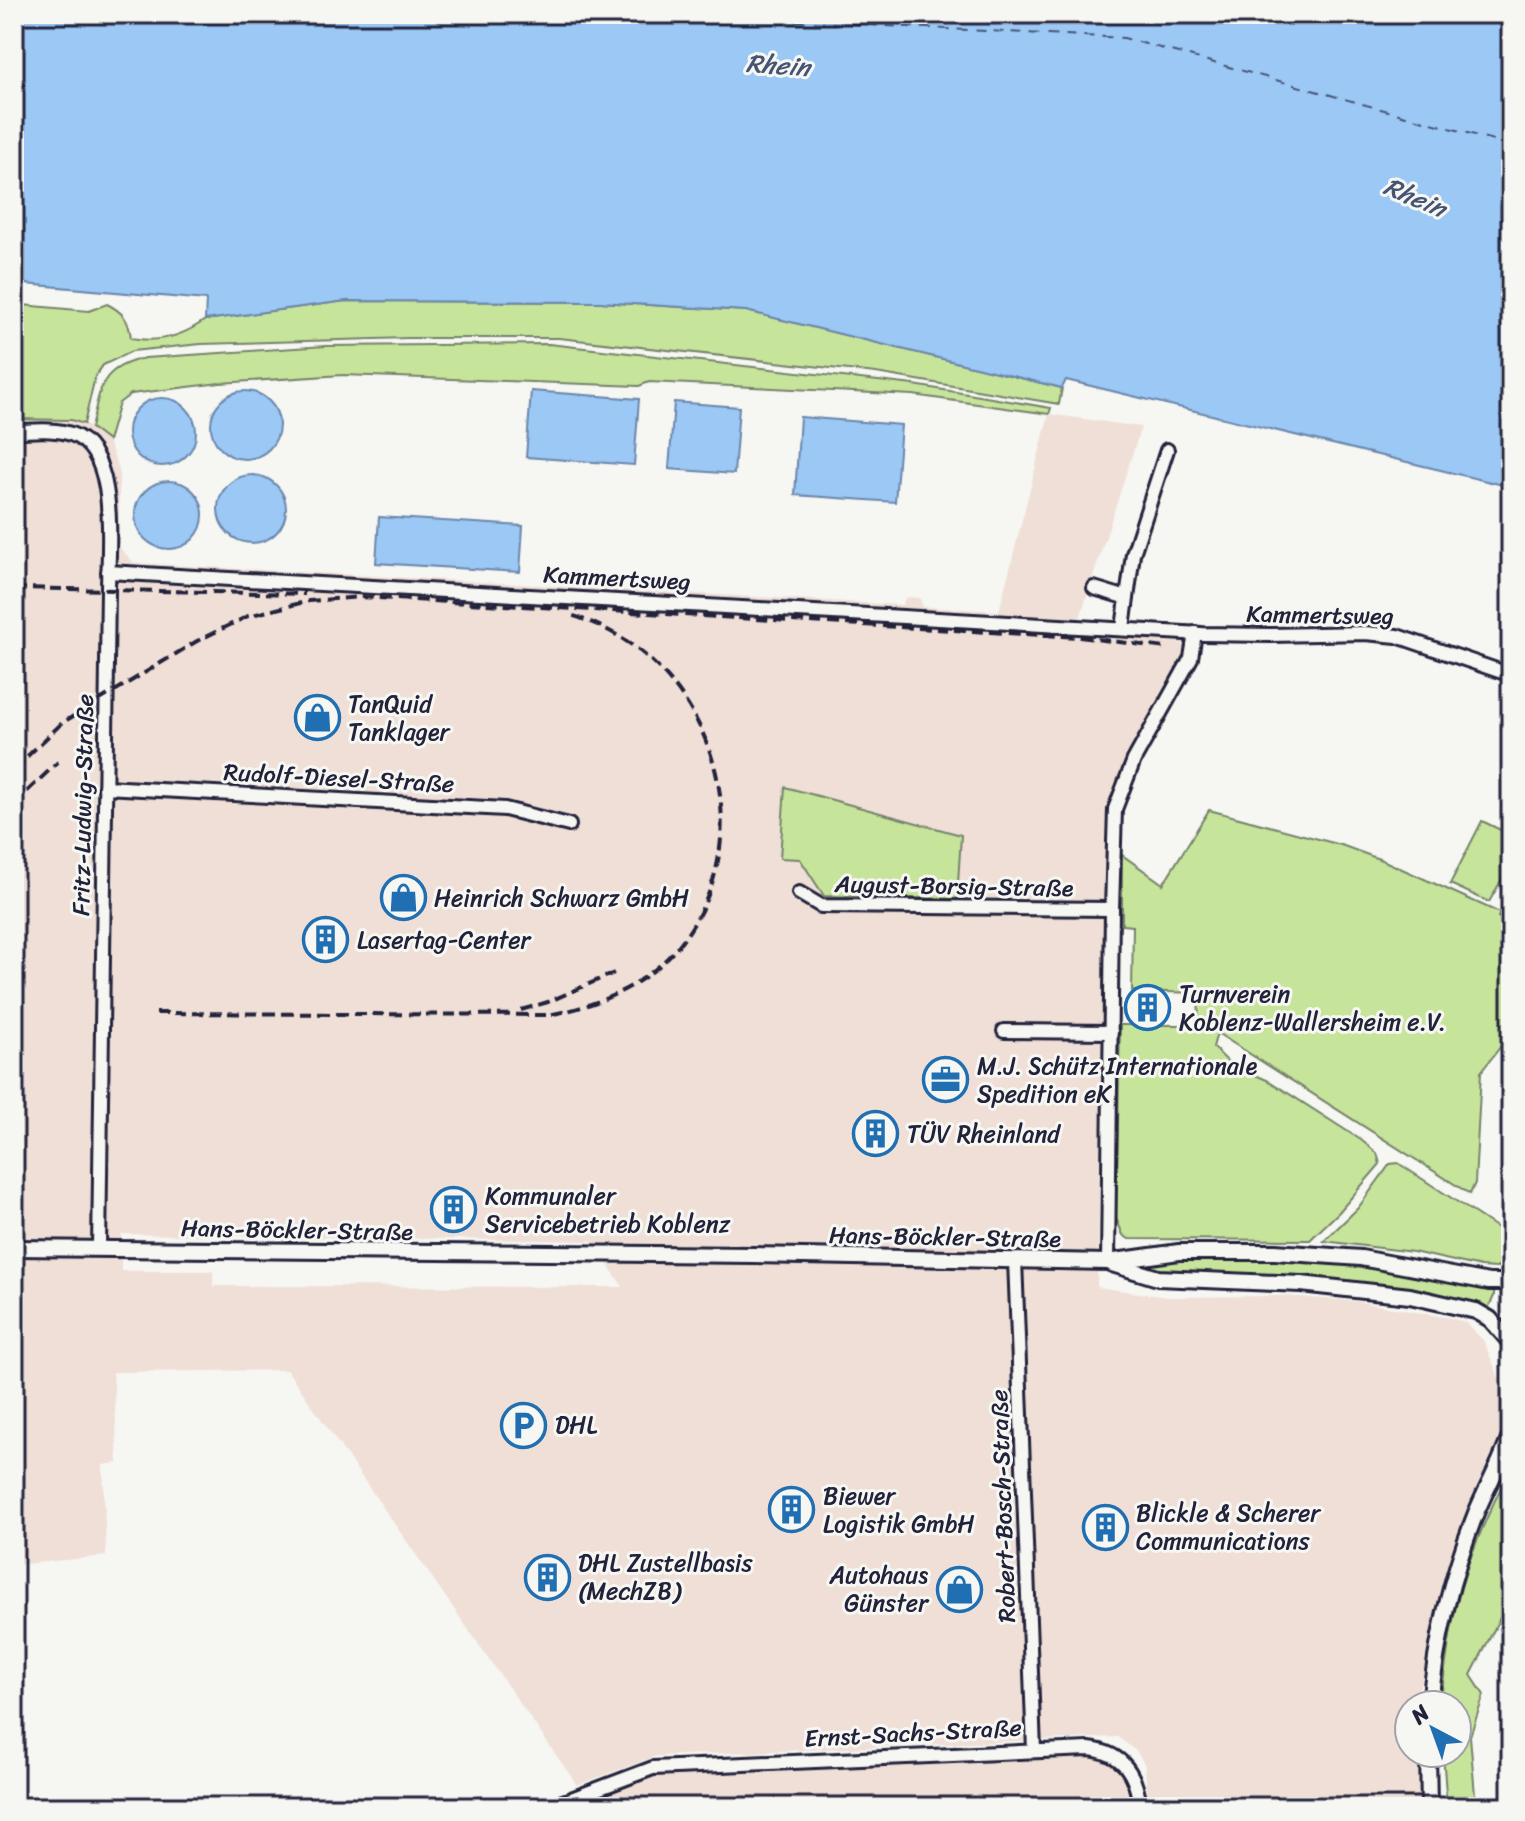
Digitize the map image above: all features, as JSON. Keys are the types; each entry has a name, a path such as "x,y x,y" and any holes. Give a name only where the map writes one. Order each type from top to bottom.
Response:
{"main road":[{"name":"Hans-Böckler-Straße","path":"14,1248 753,1255 1108,1262 1179,1252 1305,1253 1420,1267 1489,1282 1511,1282"},
{"name":"Hans-Böckler-Straße","path":"1108,1262 1158,1278 1353,1288 1435,1301 1476,1311 1490,1319 1511,1343"},
{"path":"1432,1689 1440,1634 1454,1579 1477,1512 1508,1447 1511,1434"},
{"path":"1428,1769 1429,1807"}],"street":[{"name":"Fritz-Ludwig-Straße","path":"14,431 70,434 82,439 95,451 107,484 99,1249"},
{"path":"1123,628 1133,554 1167,450"},
{"name":"Kammertsweg","path":"108,572 1195,633 1365,633 1397,636 1511,675"},
{"path":"1094,588 1127,598"},
{"path":"1108,1262 1115,809 1134,760 1191,658 1195,633"},
{"name":"Rudolf-Diesel-Straße","path":"105,787 505,809 569,825"},
{"name":"August-Borsig-Straße","path":"799,893 821,906 1112,909"},
{"path":"1004,1031 1111,1032"},
{"name":"Robert-Bosch-Straße","path":"1015,1260 1034,1750"},
{"name":"Ernst-Sachs-Straße","path":"556,1806 653,1768 1089,1749 1114,1755 1125,1763 1133,1774 1140,1807"}],"shaded area":[{"path":"1049,414 1141,427 1076,630 1176,638 1186,650 1185,658 1117,783 1110,809 1097,1287 1167,1297 1284,1296 1354,1301 1465,1322 1483,1340 1506,1394 1506,1414 1500,1435 1465,1513 1419,1689 1393,1689 1393,1769 1418,1769 1421,1807 1148,1807 1145,1765 1137,1752 1118,1737 657,1756 577,1785 287,1370 113,1372 118,1463 103,1465 106,1556 14,1565 14,419 71,420 87,425 108,441 119,470 119,547 134,563 902,605 906,597 920,598 923,607 999,611","holes":["121,1234 592,1241 623,1287 213,1286 213,1271 121,1271"]},
{"path":"1090,1758 1106,1761 1116,1768 1123,1777 1131,1807 566,1807 663,1772"}],"green space":[{"path":"346,301 600,302 746,311 1062,388 1059,404 876,373 559,338 408,338 201,344 132,351 103,365 95,377 84,424 71,420 14,419 14,309 22,305 89,311 107,304 124,317 131,338 151,340 188,331 205,320"},
{"path":"549,344 914,385 1051,408 1049,414 913,395 649,382 639,386 343,375 220,383 131,394 119,403 108,441 91,428 104,381 119,367 145,358 326,346"},
{"path":"785,787 961,835 957,899 824,896 800,859 780,858"},
{"path":"1209,810 1341,845 1382,860 1500,913 1498,917 1511,923 1511,1033 1481,1072 1475,1183 1470,1194 1217,1033 1213,1047 1230,1064 1269,1081 1361,1140 1377,1153 1380,1164 1310,1240 1129,1239 1123,1235 1116,1218 1120,1025 1198,1025 1199,993 1132,991 1133,926 1122,925 1122,855 1163,884"},
{"path":"1482,821 1511,835 1511,863 1489,902 1450,884"},
{"path":"1398,1163 1511,1237 1511,1258 1496,1268 1481,1267 1413,1252 1324,1241 1358,1208 1390,1164"},
{"path":"1245,1257 1360,1264 1494,1288 1494,1296 1487,1311 1166,1275 1144,1268 1150,1259"},
{"path":"1511,1469 1511,1596 1471,1675 1484,1695 1473,1727 1473,1689 1442,1689 1452,1625 1462,1585 1492,1506"},
{"path":"1444,1769 1473,1769 1476,1807 1447,1807"}],"water":[{"name":"Rhein","path":"14,14 1511,14 1511,487 1066,380 1062,388 746,311 600,302 346,301 205,320 206,300 14,283"},
{"path":"252,391 273,406 279,425 277,438 269,449 252,459 238,459 221,449 213,438 211,418 221,401 232,393"},
{"path":"531,391 639,399 634,465 526,457"},
{"path":"169,398 190,413 196,432 194,445 186,456 169,466 155,466 138,456 130,445 128,425 138,408 149,400"},
{"path":"674,402 739,407 734,474 669,469"},
{"path":"800,417 901,425 895,502 795,495"},
{"path":"252,475 265,477 276,485 284,496 284,522 276,533 265,541 252,543 239,541 228,533 220,522 218,509 220,496 228,485 239,477"},
{"path":"169,481 182,483 193,491 201,502 201,528 193,539 182,547 169,549 156,547 145,539 137,528 135,515 137,502 145,491 156,483"},
{"path":"379,517 523,526 520,572 376,563"}],"ferry route":[{"path":"652,14 1124,38 1511,145"}],"railway":[{"path":"14,588 305,594"},
{"path":"14,769 62,723 197,641 248,616 309,601 361,597 1079,637 1166,648"},
{"path":"156,1013 548,1015 585,1006 620,992 652,972 666,959 679,945 706,900 720,851 721,801 710,752 689,706 658,667 618,636 570,615"},
{"path":"14,804 58,762"},
{"path":"521,1010 548,1002 614,973"}],"place":[{"name":"TanQuid Tanklager","path":"317,718"},
{"name":"Heinrich Schwarz GmbH","path":"403,898"},
{"name":"Lasertag-Center","path":"326,940"},
{"name":"Turnverein Koblenz-Wallersheim e.V.","path":"1148,1008"},
{"name":"M.J. Schütz Internationale Spedition eK","path":"946,1080"},
{"name":"TÜV Rheinland","path":"876,1134"},
{"name":"Kommunaler Servicebetrieb Koblenz","path":"454,1210"},
{"name":"DHL","path":"524,1425"},
{"name":"Biewer Logistik GmbH","path":"792,1510"},
{"name":"Blickle & Scherer Communications","path":"1105,1527"},
{"name":"DHL Zustellbasis (MechZB)","path":"547,1577"},
{"name":"Autohaus Günster","path":"959,1589"}]}
